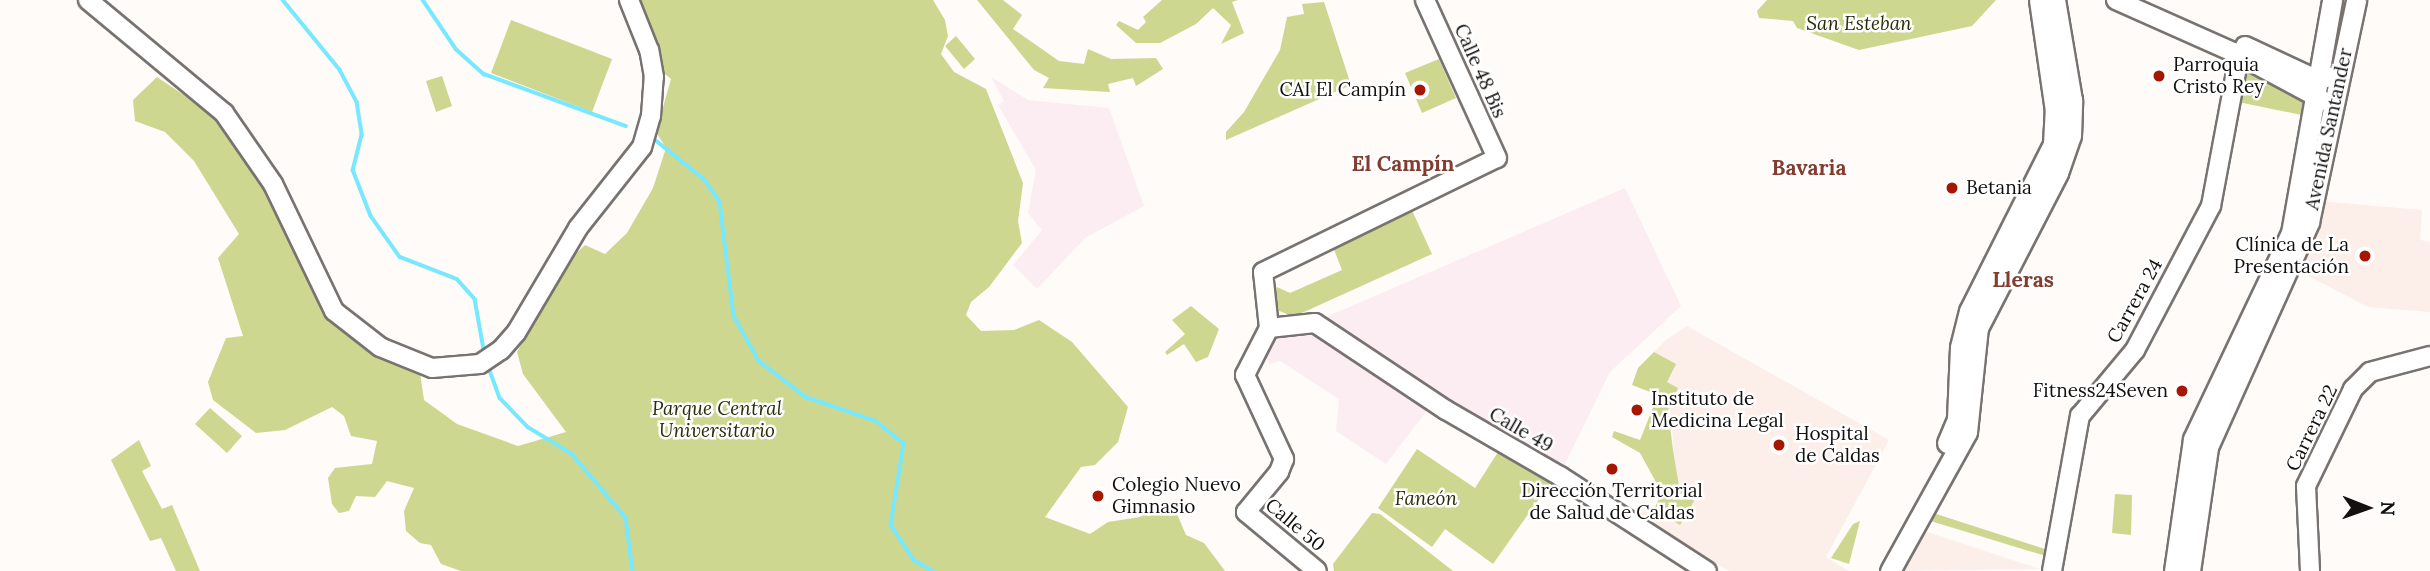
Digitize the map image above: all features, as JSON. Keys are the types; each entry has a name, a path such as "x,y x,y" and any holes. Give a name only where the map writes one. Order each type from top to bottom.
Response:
{"main road":[{"path":"88,0 224,113 273,184 334,310 401,359 432,368 463,368 490,357 516,333 578,228 647,135 653,109 653,67 629,0"},
{"name":"Calle 48 Bis","path":"1269,328 1263,272 1497,158 1425,0"},
{"path":"1890,571 1944,461 1956,419 1960,346 1969,311 2053,144 2055,111 2039,0"},
{"path":"1875,571 1971,417 1978,328 2058,173 2071,136 2072,100 2055,0"},
{"path":"2116,0 2245,52"},
{"path":"2147,0 2317,87 2333,111"},
{"name":"Avenida Santander","path":"2174,571 2193,439 2291,233 2332,0"},
{"name":"Avenida Santander","path":"2190,571 2208,447 2301,245 2317,198 2356,0"},
{"name":"Carrera 24","path":"2052,571 2080,415 2135,350 2211,206 2245,52"},
{"path":"2317,87 2341,75"},
{"name":"Calle 49","path":"1269,328 1315,323 1446,410 1560,476 1707,571"},
{"name":"Calle 50","path":"1269,328 1245,374 1284,459 1279,472 1246,512 1317,571"},
{"name":"Carrera 22","path":"2311,571 2306,486 2353,389 2370,372 2430,356"}],"shaded area":[{"path":"991,77 1028,100 1109,108 1144,206 1085,238 1037,289 1013,265 1042,230 1028,213 1036,170 998,105 1004,101"},
{"path":"1625,188 1681,306 1610,372 1560,474 1439,395 1386,464 1336,431 1339,399 1280,361 1270,364 1261,351 1268,342"},
{"name":"Clínica de La Presentación","path":"2317,201 2422,210 2420,240 2430,242 2430,312 2368,307 2295,269"},
{"name":"Hospital de Caldas","path":"1687,326 1889,440 1826,557 1849,571 1729,571 1638,517 1646,504 1680,525 1672,430 1654,381 1638,368 1667,339"},
{"path":"1921,530 2040,569 1898,571"}],"green space":[{"name":"Parque Central Universitario","path":"639,0 933,0 945,20 948,36 941,54 954,72 986,89 1023,183 1018,221 1022,243 989,287 971,302 966,315 981,331 1014,330 1039,320 1072,342 1128,407 1118,442 1095,465 1081,467 1045,517 1090,534 1108,522 1140,517 1159,503 1177,514 1186,535 1204,543 1225,571 461,571 441,564 431,545 420,543 406,531 404,511 414,488 387,481 375,497 356,496 349,511 339,513 332,504 328,478 335,468 372,464 377,441 351,436 344,416 332,407 285,430 256,433 213,400 208,382 226,338 243,336 218,258 239,234 194,161 165,132 135,121 133,100 157,77 215,116 252,163 334,319 382,358 420,373 424,400 457,424 518,446 566,432 523,374 517,352 567,262 585,245 605,254 627,233 653,188 666,148 656,132 671,79 657,67 654,37"},
{"path":"977,0 1003,0 1022,15 1013,29 1059,61 1084,64 1088,49 1111,59 1156,58 1163,69 1136,86 1133,78 1108,84 1110,92 1043,88 1049,78 1034,70"},
{"path":"1162,0 1238,0 1232,2 1244,33 1221,44 1231,25 1213,8 1196,24 1160,43 1136,43 1116,25 1119,21 1138,30 1146,22 1143,17"},
{"name":"San Esteban","path":"1767,0 1996,0 1972,26 1859,50 1797,28 1793,21 1759,18 1757,11"},
{"path":"1324,2 1351,85 1226,140 1226,132 1244,112 1280,50 1287,17 1304,14 1302,4"},
{"path":"511,20 612,59 592,112 491,73"},
{"path":"956,36 975,59 964,69 945,46"},
{"path":"1439,59 1456,98 1422,113 1405,73"},
{"path":"2244,64 2306,92 2302,115 2238,102"},
{"path":"442,76 452,106 436,112 426,81"},
{"path":"1410,206 1432,254 1304,312 1292,316 1277,310 1273,291 1277,287 1290,293 1342,270 1331,242"},
{"path":"1191,306 1219,329 1208,357 1196,362 1184,344 1167,355 1165,352 1185,334 1172,320"},
{"path":"1654,352 1676,364 1667,382 1678,388 1668,410 1673,450 1679,486 1694,501 1680,525 1654,509 1662,493 1640,453 1612,437 1614,431 1640,440 1658,395 1632,385 1638,368"},
{"path":"210,408 242,436 227,453 195,424"},
{"path":"139,440 151,466 142,471 162,509 172,505 200,571 176,571 161,538 150,541 111,460"},
{"name":"Faneón","path":"1417,449 1475,488 1500,449 1553,479 1493,564 1445,529 1432,547 1378,508"},
{"path":"2115,494 2132,495 2131,535 2112,533"},
{"path":"1927,511 2051,551 2049,557 1924,519"},
{"path":"1372,513 1380,514 1453,571 1334,571 1333,564"},
{"path":"1860,521 1849,564 1831,558 1853,524"}],"waterway":[{"path":"283,0 340,70 357,102 362,135 353,170 371,216 400,257 457,279 475,299 485,355"},
{"path":"423,0 456,49 484,74 626,126"},
{"path":"653,138 704,179 720,202 734,316 759,361 806,397 876,421 904,444 891,525 914,560 933,571"},
{"path":"488,365 500,398 528,427 572,454 626,518 633,571"}],"place":[{"name":"Parroquia Cristo Rey","path":"2159,76"},
{"name":"CAI El Campín","path":"1420,90"},
{"name":"Betania","path":"1952,188"},
{"name":"Clínica de La Presentación","path":"2365,256"},
{"name":"Fitness24Seven","path":"2182,391"},
{"name":"Instituto de Medicina Legal","path":"1637,410"},
{"name":"Hospital de Caldas","path":"1779,445"},
{"name":"Dirección Territorial de Salud de Caldas","path":"1612,469"},
{"name":"Colegio Nuevo Gimnasio","path":"1098,496"}],"district":[{"name":"El Campín","path":"1403,164"},
{"name":"Bavaria","path":"1809,168"},
{"name":"Lleras","path":"2023,280"}]}
